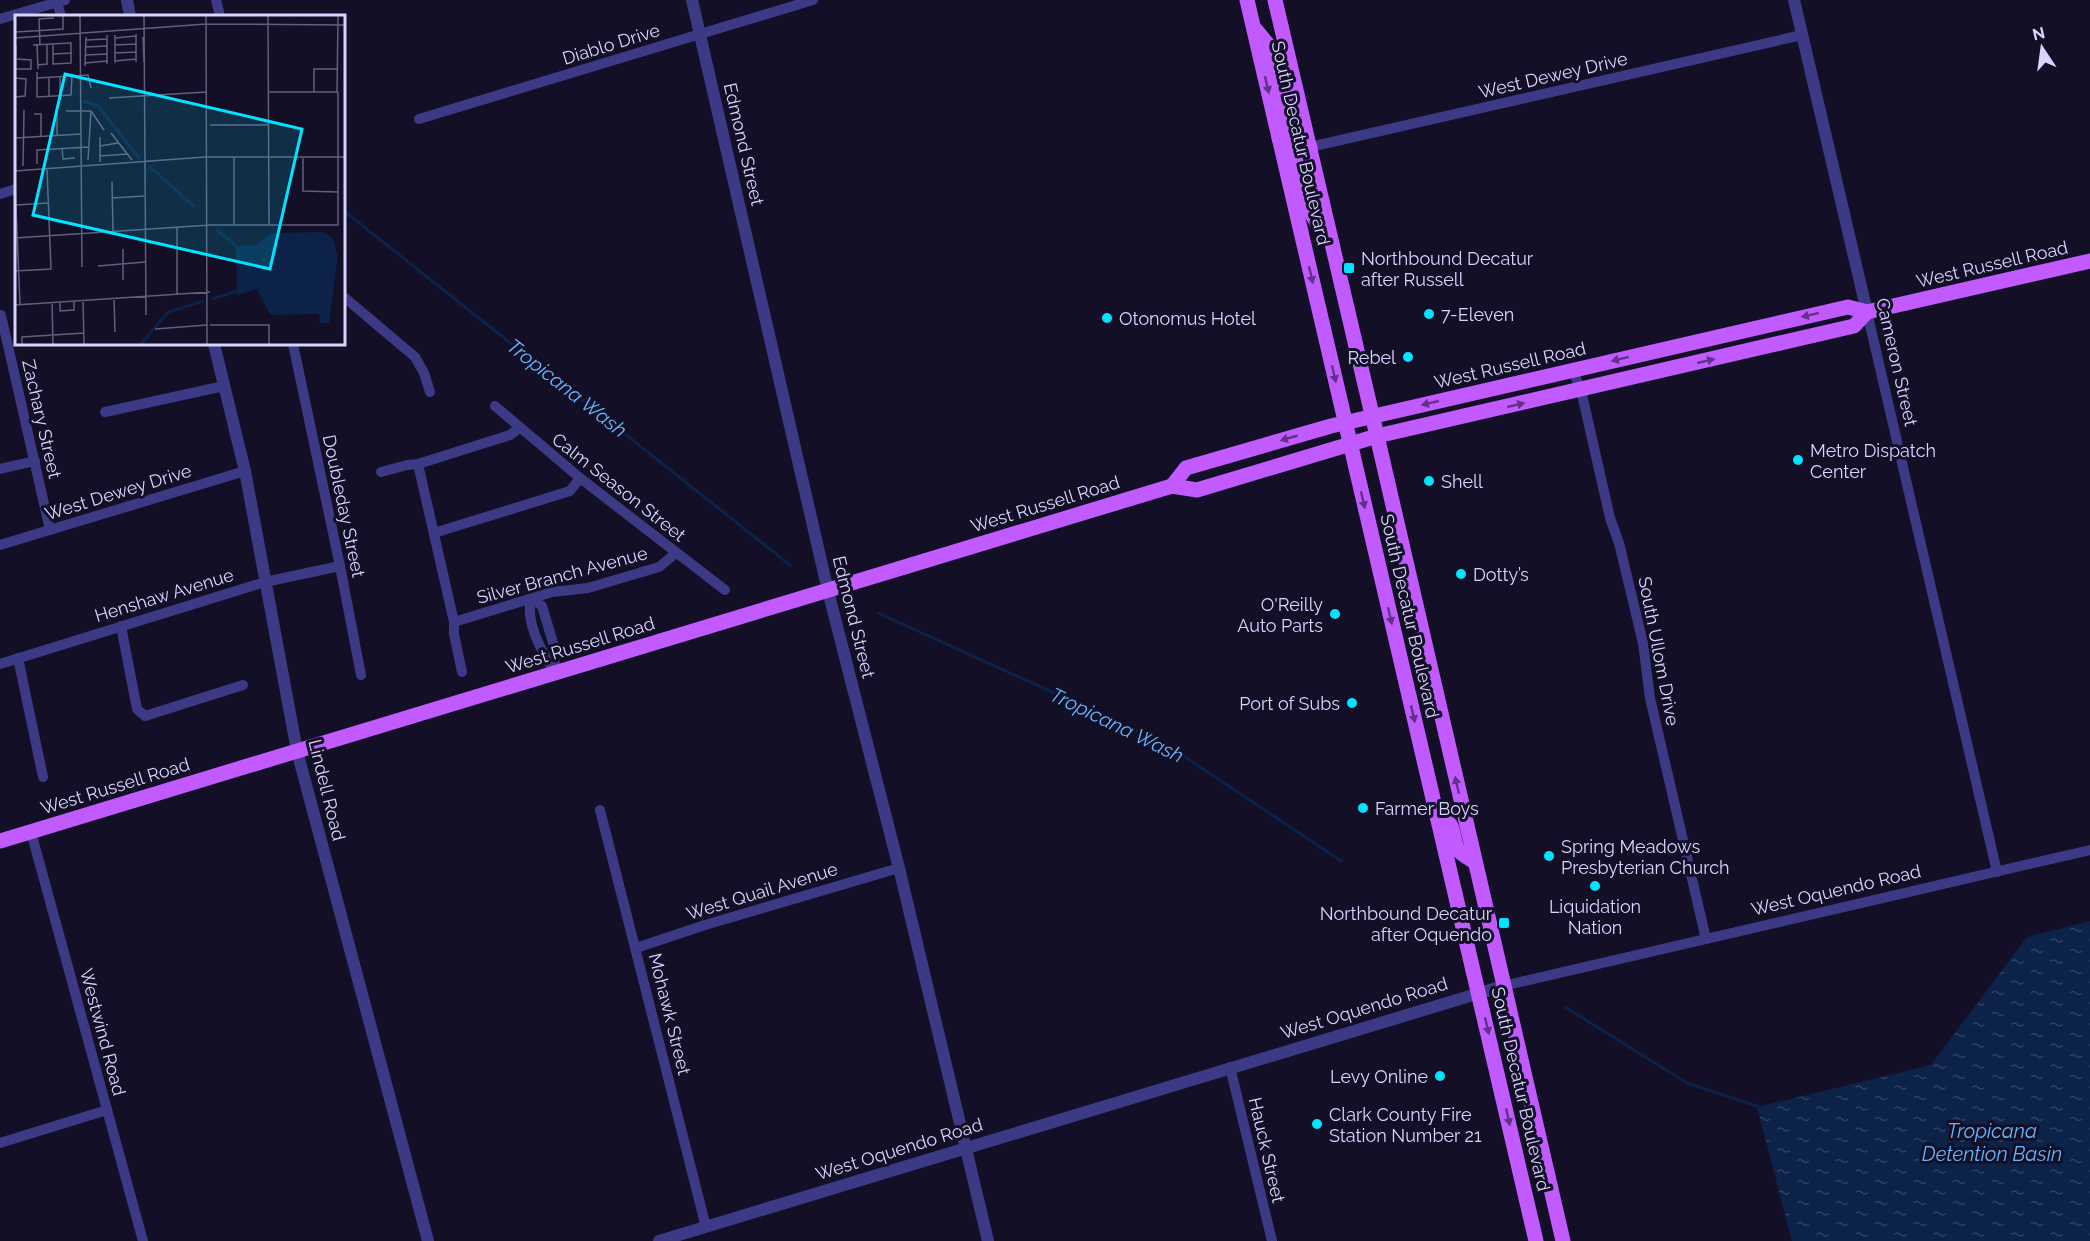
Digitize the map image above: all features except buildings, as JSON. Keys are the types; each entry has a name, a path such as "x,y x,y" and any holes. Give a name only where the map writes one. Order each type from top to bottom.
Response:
{"main road":[{"name":"South Decatur Boulevard","path":"1247,0 1536,1241"},
{"name":"South Decatur Boulevard","path":"1275,0 1563,1241"},
{"path":"1254,28 1270,47 1294,136 1310,147"},
{"path":"1279,138 1292,148 1311,213 1334,249"},
{"name":"West Russell Road","path":"1172,486 1186,468 1372,416 1848,307 1867,312 2090,261"},
{"name":"West Russell Road","path":"0,841 1172,486 1197,490 1377,436 1852,327 1867,312"},
{"path":"1438,819 1444,819 1449,823 1458,850 1474,862"}],"street":[{"path":"127,0 130,15"},
{"path":"216,0 220,15"},
{"name":"Edmond Street","path":"692,0 828,591 899,868 988,1241"},
{"name":"Diablo Drive","path":"419,119 813,0"},
{"name":"Cameron Street","path":"1794,0 1997,872"},
{"path":"0,19 61,1"},
{"name":"West Dewey Drive","path":"1310,147 1802,35"},
{"path":"0,194 15,189"},
{"path":"345,298 415,357 424,373 429,392"},
{"name":"Zachary Street","path":"2,315 4,350 50,530"},
{"name":"Lindell Road","path":"214,345 245,471 297,751 428,1241"},
{"name":"Doubleday Street","path":"293,345 340,566 360,675"},
{"name":"South Ullom Drive","path":"1573,371 1581,390 1610,518 1619,543 1643,643 1650,698 1706,939"},
{"path":"105,412 224,386"},
{"name":"Calm Season Street","path":"495,406 580,478 725,590"},
{"path":"381,472 418,464 510,435 519,428"},
{"path":"0,469 34,461"},
{"path":"418,464 454,622 454,634 462,672"},
{"name":"West Dewey Drive","path":"0,545 245,471"},
{"path":"434,533 570,491 580,478"},
{"name":"Silver Branch Avenue","path":"454,622 552,592 588,588 659,567 676,553"},
{"name":"Henshaw Avenue","path":"0,664 264,582 340,566"},
{"path":"531,598 528,610 541,650 555,673"},
{"path":"121,626 137,709 145,716 243,685"},
{"path":"18,658 43,777"},
{"name":"Mohawk Street","path":"600,810 706,1227"},
{"name":"Westwind Road","path":"31,832 143,1241"},
{"name":"West Oquendo Road","path":"658,1241 1503,986 2090,850"},
{"name":"West Quail Avenue","path":"636,948 705,925 899,868"},
{"name":"Hauck Street","path":"1230,1067 1272,1241"},
{"path":"0,1143 107,1110"}],"water":[{"name":"Tropicana Detention Basin","path":"2090,921 2090,1241 1792,1241 1757,1107 1931,1065 2027,937"}],"waterway":[{"name":"Tropicana Wash","path":"345,212 790,565"},
{"name":"Tropicana Wash","path":"878,613 1164,743 1341,861"},
{"path":"1565,1007 1687,1083 1760,1107"}],"place":[{"name":"Northbound Decatur after Russell","path":"1349,268"},
{"name":"7-Eleven","path":"1429,314"},
{"name":"Otonomus Hotel","path":"1107,318"},
{"name":"Rebel","path":"1408,357"},
{"name":"Metro Dispatch Center","path":"1798,460"},
{"name":"Shell","path":"1429,481"},
{"name":"Dotty’s","path":"1461,574"},
{"name":"O'Reilly Auto Parts","path":"1335,614"},
{"name":"Port of Subs","path":"1352,703"},
{"name":"Farmer Boys","path":"1363,808"},
{"name":"Spring Meadows Presbyterian Church","path":"1549,856"},
{"name":"Liquidation Nation","path":"1595,886"},
{"name":"Northbound Decatur after Oquendo","path":"1504,923"},
{"name":"Levy Online","path":"1440,1076"},
{"name":"Clark County Fire Station Number 21","path":"1317,1124"}]}
